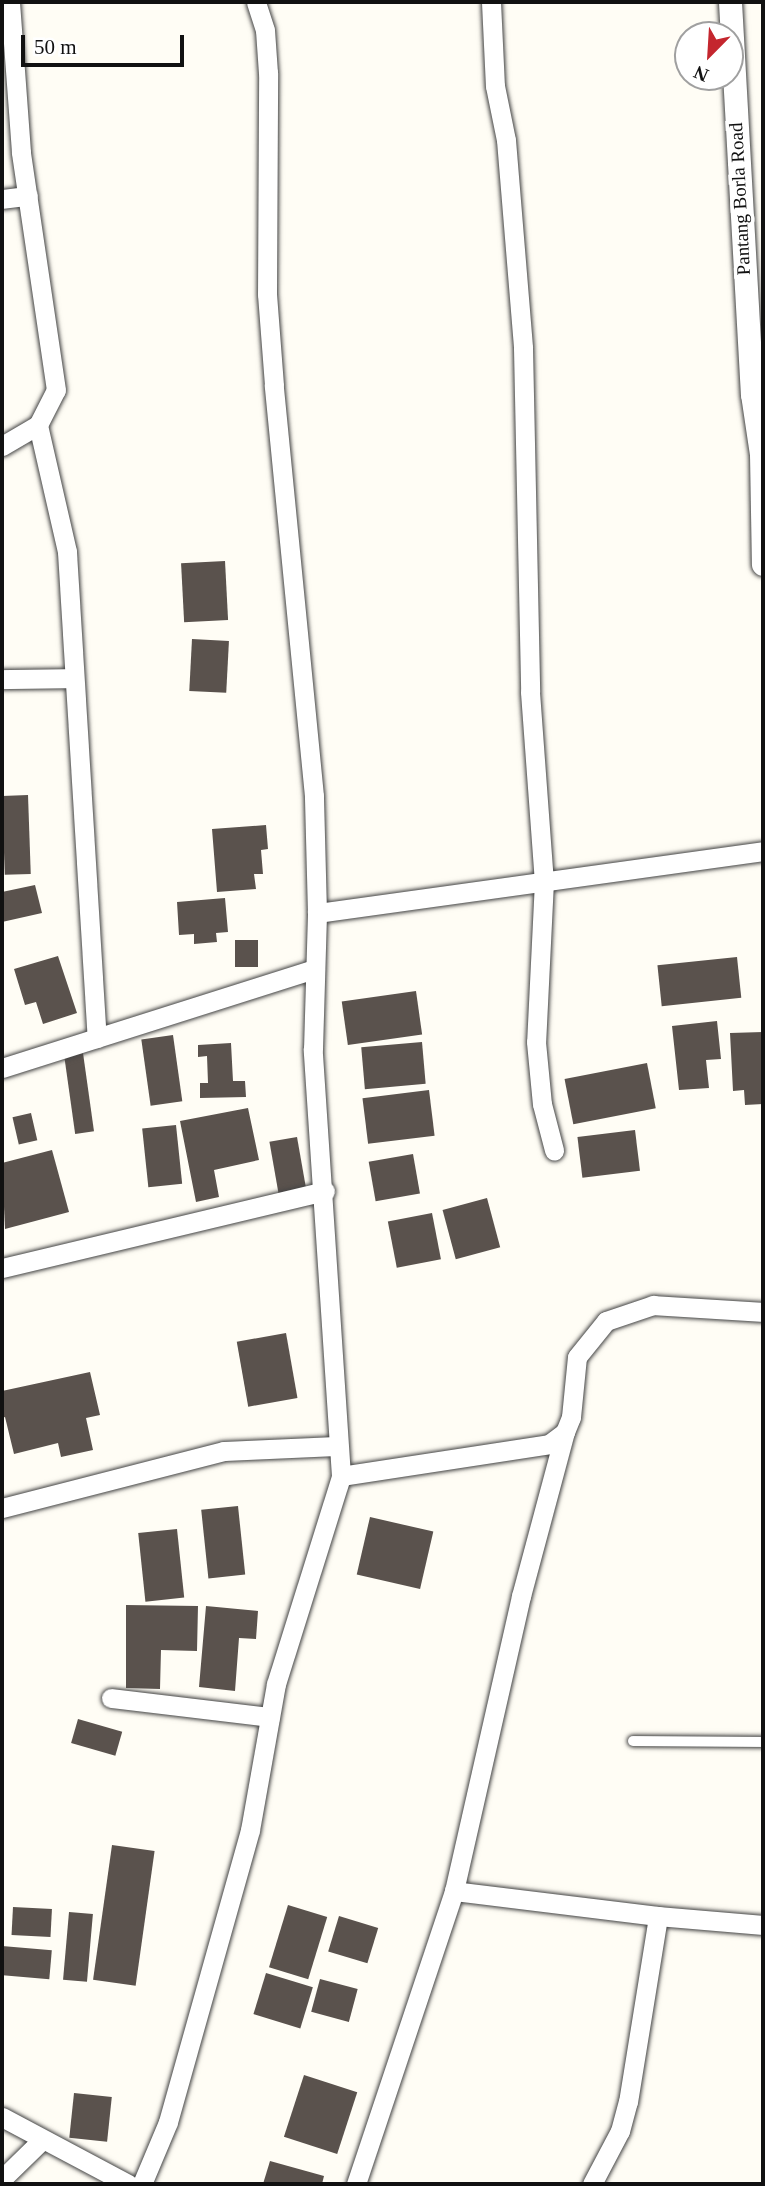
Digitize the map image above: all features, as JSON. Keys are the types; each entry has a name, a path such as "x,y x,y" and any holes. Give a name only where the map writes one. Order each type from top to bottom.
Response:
{"street":[{"path":"2,446 38,425 55,390 28,196 9,2"},
{"path":"142,2184 168,2122 250,1829 270,1717 341,1476 337,1446 325,1191 313,1049 317,913 309,735 267,294 268,73 265,30 256,2"},
{"path":"491,2 495,86 506,139 523,348 530,692 544,881 536,1042 541,1104 554,1150"},
{"name":"Pantang Borla Road","path":"730,2 752,394 762,454 763,564"},
{"path":"2,199 28,196"},
{"path":"38,425 66,538 97,1038"},
{"path":"2,679 73,678"},
{"path":"317,913 763,850"},
{"path":"2,1068 315,969"},
{"path":"2,1268 325,1191"},
{"path":"356,2184 454,1891 521,1596 565,1432 577,1357 606,1321 653,1305 763,1312"},
{"path":"341,1476 549,1444 565,1432"},
{"path":"2,1508 224,1451 337,1446"},
{"path":"111,1698 270,1717"},
{"path":"454,1891 658,1916 763,1924"},
{"path":"592,2184 620,2131 628,2102 658,1916"},
{"path":"2,2117 128,2184"},
{"path":"2,2179 42,2140"}],"lane":[{"path":"634,1741 763,1742"}],"building":[{"path":"225,561 228,620 184,622 181,563"},
{"path":"192,639 229,641 226,693 189,691"},
{"path":"28,795 31,874 5,875 2,796"},
{"path":"266,825 268,849 261,850 263,874 254,874 256,889 217,892 212,829"},
{"path":"35,885 42,913 2,922 2,892"},
{"path":"225,898 228,932 216,933 217,942 194,944 194,934 179,935 177,902"},
{"path":"235,940 258,940 258,967 235,967"},
{"path":"58,956 77,1013 43,1024 36,1002 25,1005 14,969"},
{"path":"737,957 741,998 662,1006 657,965"},
{"path":"416,991 422,1035 348,1045 342,1001"},
{"path":"717,1021 721,1059 706,1060 709,1088 679,1090 672,1026"},
{"path":"763,1032 763,1104 745,1105 744,1090 733,1091 730,1033"},
{"path":"173,1035 182,1101 151,1106 141,1039"},
{"path":"422,1042 426,1084 365,1089 361,1047"},
{"path":"231,1043 233,1081 245,1081 246,1097 200,1098 200,1083 208,1083 207,1056 198,1057 198,1045"},
{"path":"83,1053 94,1131 75,1134 64,1056"},
{"path":"647,1063 656,1108 573,1124 565,1079"},
{"path":"429,1090 435,1136 368,1144 362,1098"},
{"path":"248,1108 259,1160 214,1170 219,1197 196,1202 180,1121"},
{"path":"31,1113 37,1140 19,1145 12,1117"},
{"path":"176,1125 182,1184 148,1187 142,1129"},
{"path":"635,1130 640,1171 582,1178 577,1137"},
{"path":"297,1137 306,1189 279,1194 269,1142"},
{"path":"52,1150 69,1212 5,1229 2,1163"},
{"path":"413,1154 420,1193 376,1201 369,1162"},
{"path":"487,1198 500,1247 456,1259 443,1210"},
{"path":"432,1213 441,1259 397,1268 388,1222"},
{"path":"286,1333 297,1398 248,1407 237,1342"},
{"path":"90,1372 100,1415 86,1418 93,1450 61,1457 58,1443 14,1454 5,1417 2,1418 2,1391"},
{"path":"238,1506 245,1575 208,1578 201,1510"},
{"path":"370,1517 433,1532 420,1589 357,1574"},
{"path":"177,1529 184,1598 145,1602 138,1533"},
{"path":"126,1605 198,1606 197,1651 161,1650 160,1689 126,1688"},
{"path":"206,1606 258,1611 256,1639 239,1638 235,1691 199,1687"},
{"path":"78,1719 122,1732 115,1756 71,1743"},
{"path":"112,1845 155,1851 136,1986 93,1980"},
{"path":"288,1905 327,1917 308,1979 269,1967"},
{"path":"13,1907 52,1909 50,1937 12,1935"},
{"path":"69,1912 93,1914 87,1982 63,1980"},
{"path":"339,1916 378,1928 367,1963 328,1951"},
{"path":"2,1946 52,1950 49,1979 2,1975"},
{"path":"266,1973 313,1987 300,2028 253,2014"},
{"path":"320,1979 358,1989 349,2022 311,2012"},
{"path":"304,2075 357,2092 337,2154 284,2137"},
{"path":"74,2093 112,2097 107,2142 69,2138"},
{"path":"270,2161 324,2176 322,2184 263,2184"}]}
